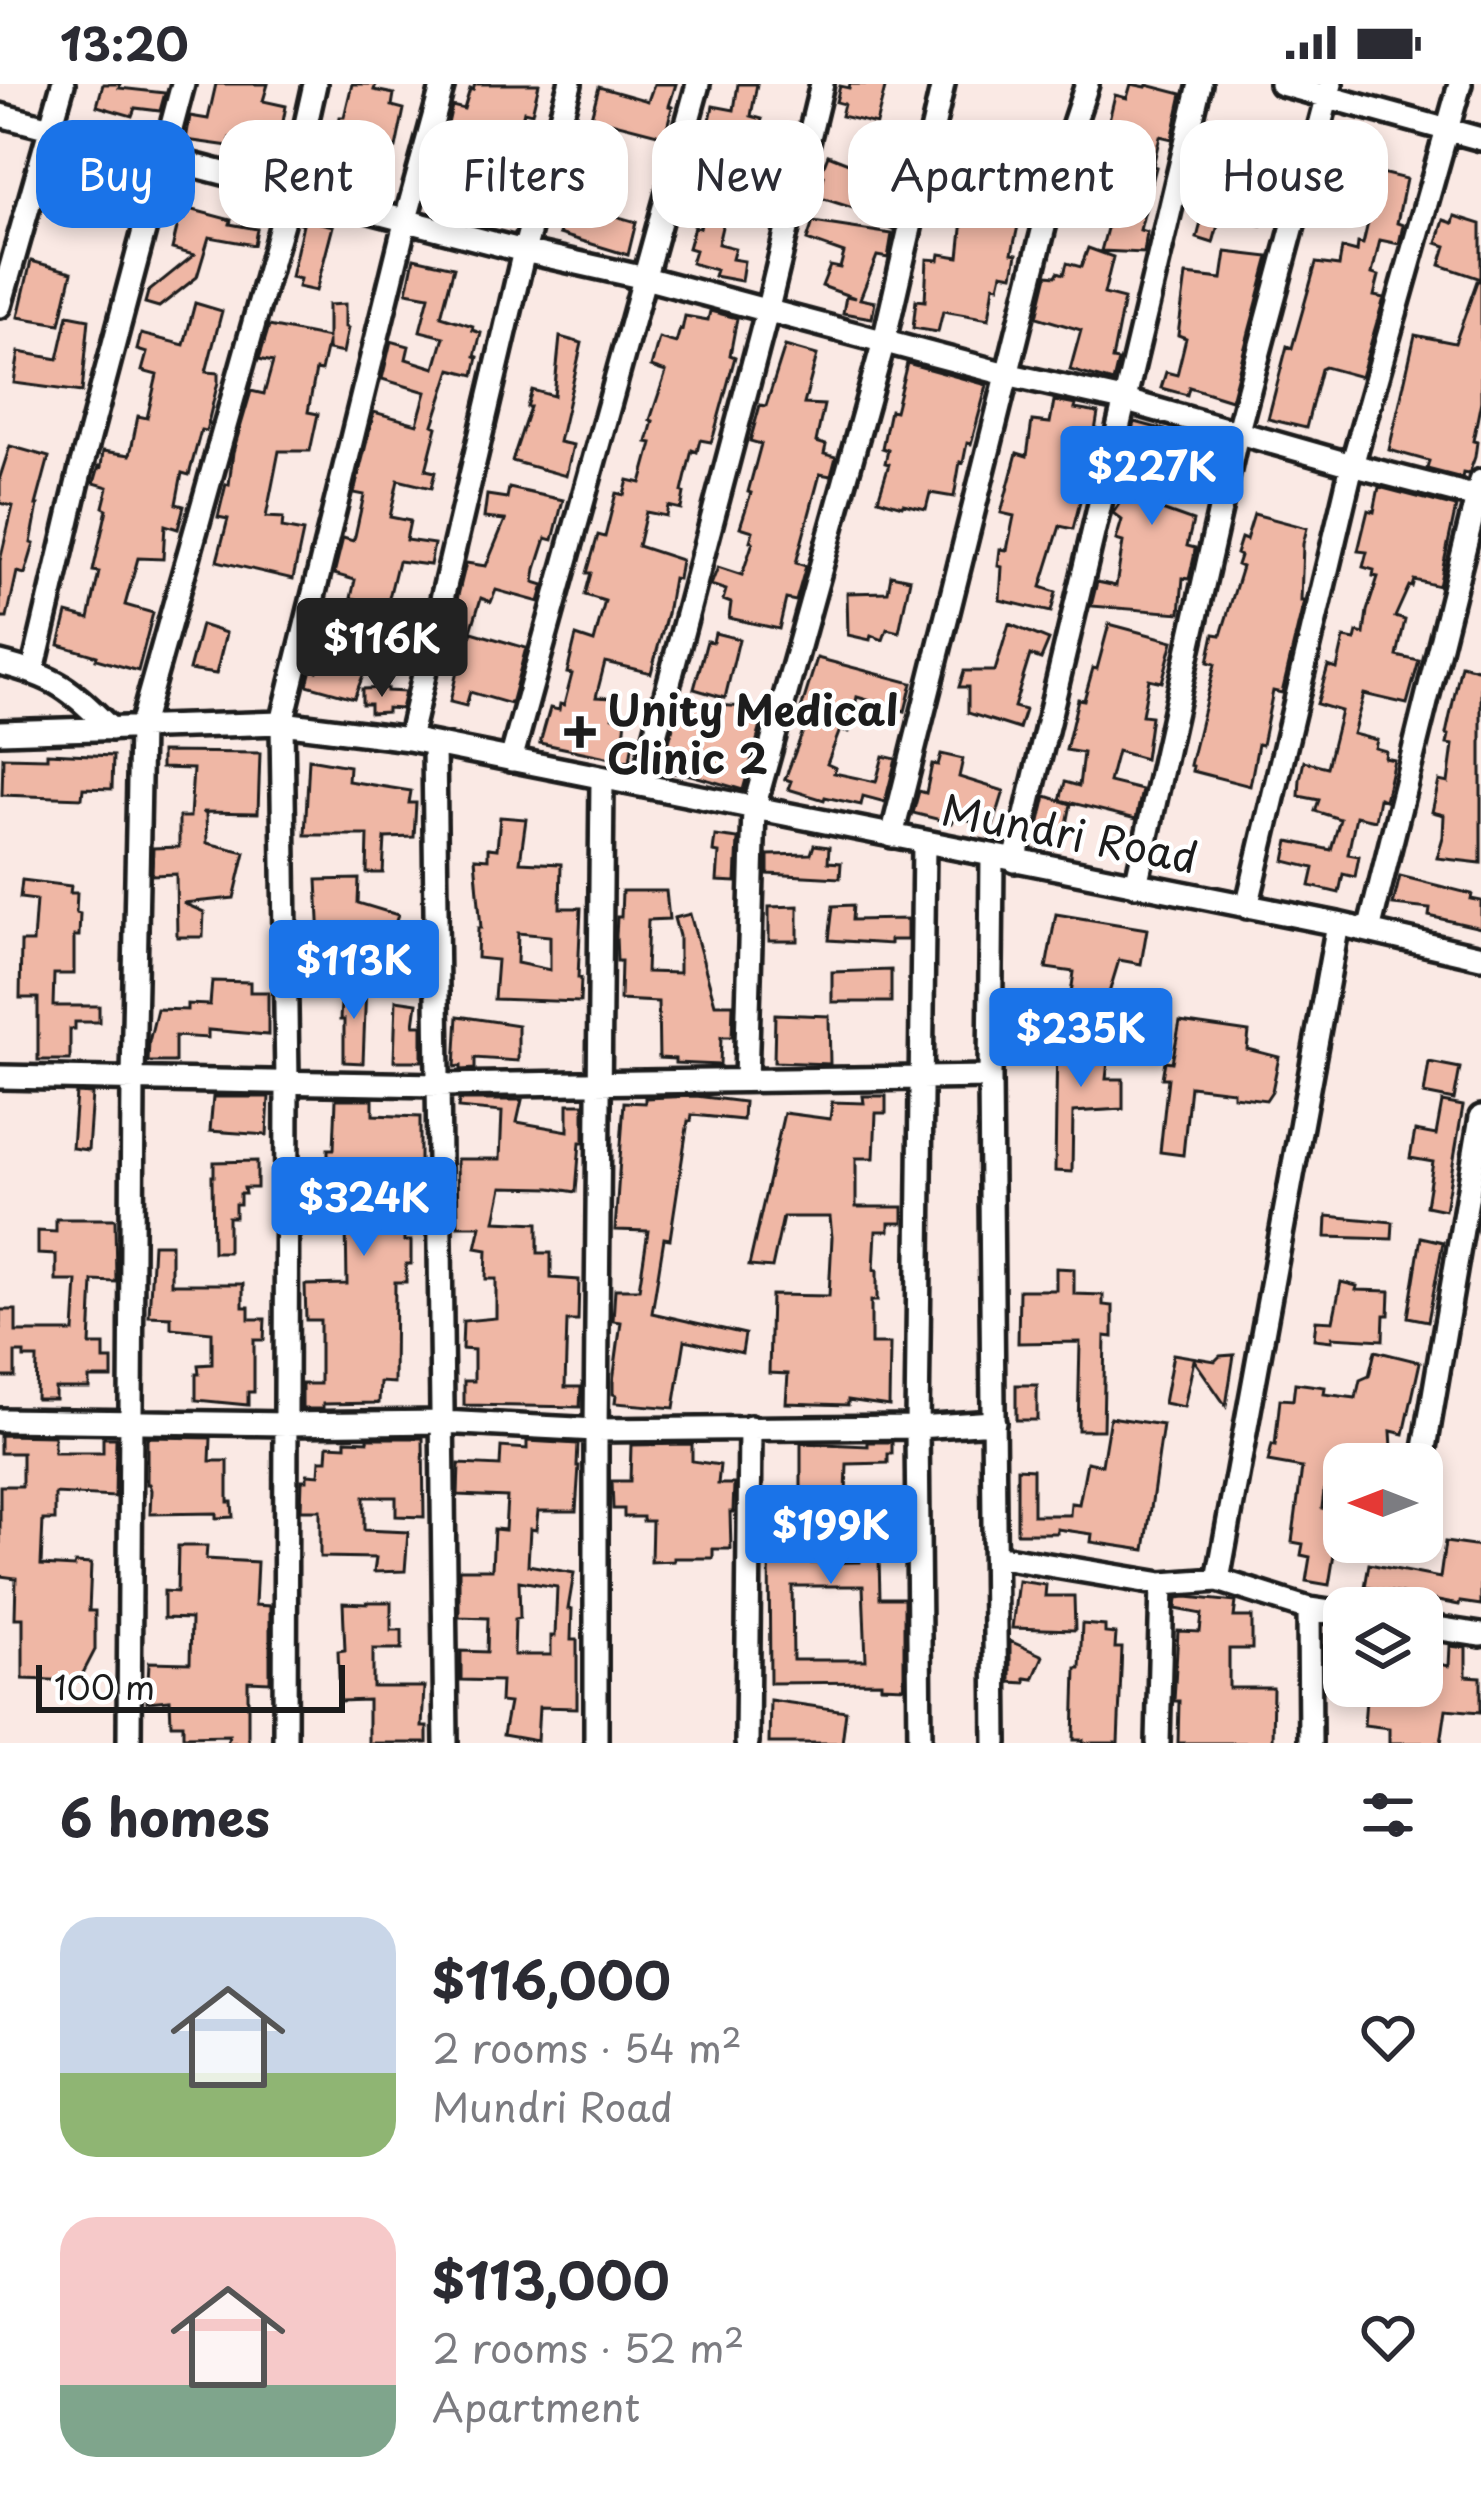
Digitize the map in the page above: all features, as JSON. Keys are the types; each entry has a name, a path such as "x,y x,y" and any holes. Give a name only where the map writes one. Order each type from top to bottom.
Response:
{"street":[{"path":"53,120 63,84"},
{"path":"174,120 183,84"},
{"path":"307,120 315,84"},
{"path":"286,1743 282,723 443,84"},
{"path":"409,740 524,251 570,84"},
{"path":"512,760 698,84"},
{"path":"642,785 823,84"},
{"path":"746,1080 754,808 884,341 943,84"},
{"path":"892,836 1057,175 1087,84"},
{"path":"996,1743 989,1077 1004,859 1200,84"},
{"path":"1281,84 1330,91 1481,140"},
{"path":"1247,908 1352,465 1460,84"},
{"path":"1136,885 1237,434 1330,91"},
{"path":"0,115 36,124"},
{"path":"0,306 36,180"},
{"path":"395,216 1123,400 1352,465 1480,492 1369,931"},
{"path":"33,671 145,228"},
{"path":"129,1743 140,728 281,228"},
{"path":"0,663 33,671 71,689 111,729"},
{"name":"Mundri Road","path":"0,732 282,723 409,740 1338,924 1481,957"},
{"path":"434,745 446,1743"},
{"path":"596,1743 602,778"},
{"path":"920,1743 917,1427 924,843"},
{"path":"1218,1580 1338,924"},
{"path":"0,1077 439,1085 989,1077"},
{"path":"1426,1443 1481,1117"},
{"path":"0,1420 442,1422 596,1430 994,1422"},
{"path":"747,1743 750,1427"},
{"path":"995,1556 1162,1584 1218,1580 1323,1611"},
{"path":"1158,1743 1162,1584"},
{"path":"1310,1609 1310,1743"},
{"path":"1443,1629 1481,1635"}],"building":[{"path":"103,84 165,93 160,111 135,108 132,116 97,106"},
{"path":"216,84 268,84 263,101 286,106 283,120 219,120 219,145 195,141 195,120 190,116 208,119"},
{"path":"352,84 376,84 374,90 394,94 392,106 404,109 396,148 395,120 339,120"},
{"path":"475,84 539,84 532,113 524,111 522,120 449,120 452,106 464,109"},
{"path":"654,84 676,84 669,120 652,120 652,133 628,126 628,120 591,117 599,87 648,101"},
{"path":"738,84 757,84 751,116 762,120 710,120 713,106 734,110"},
{"path":"850,84 886,84 877,120 841,116 844,104 836,102 840,86 849,88"},
{"path":"1131,84 1182,94 1172,139 1160,136 1156,153 1156,120 1109,120 1115,95 1127,98"},
{"path":"828,155 848,163 848,206 824,199"},
{"path":"1388,175 1406,179 1397,223 1403,225 1399,244 1380,240 1372,274 1379,276 1374,296 1384,298 1361,377 1325,367 1306,428 1268,419 1316,263 1339,266 1342,248 1357,252 1358,243 1363,244 1367,228 1388,228"},
{"path":"195,210 219,217 219,228 257,229 254,245 209,237 197,277 159,307 145,303 148,292 194,255 172,249 177,228 195,228"},
{"path":"1455,216 1481,224 1481,279 1440,265 1446,246 1437,243 1444,220 1453,223"},
{"path":"628,220 636,222 628,255 559,234 561,228 628,228"},
{"path":"824,224 892,234 888,258 877,256 860,299 875,302 872,318 843,313 846,296 855,298 822,286 830,266 840,268 844,253 807,240 811,228 824,228"},
{"path":"302,228 332,228 316,291 298,287 300,279 291,277"},
{"path":"694,228 722,228 718,244 735,248 732,259 744,261 741,281 714,276 716,270 691,263 695,250 688,248"},
{"path":"962,228 1018,228 1013,275 1002,273 999,286 994,285 989,319 943,311 938,332 913,328 916,300 925,301 927,259 939,260 940,254 959,257"},
{"path":"1107,228 1147,232 1144,253 1101,251"},
{"path":"1200,228 1217,228 1213,243 1197,238"},
{"path":"1088,248 1113,257 1104,294 1124,299 1112,360 1118,361 1113,382 1070,370 1081,330 1037,317 1047,275 1064,274 1067,263 1081,267"},
{"path":"1226,252 1269,257 1231,400 1189,387 1187,395 1161,388 1166,372 1177,375 1186,338 1178,335 1186,275 1222,279"},
{"path":"414,258 454,267 441,316 481,333 474,375 451,369 433,425 437,427 426,470 435,472 431,488 398,480 390,517 410,521 406,540 434,544 430,565 398,561 387,606 351,598 355,580 334,574 343,538 353,541 355,536 364,495 354,493 374,412 417,424 426,392 382,379 391,341 409,346 406,359 435,368 444,337 420,331 429,296 407,292"},
{"path":"31,261 72,272 60,324 18,317"},
{"path":"1477,281 1481,281 1481,401 1473,441 1477,442 1475,457 1462,478 1427,469 1429,461 1389,450 1415,335 1455,343"},
{"path":"195,303 222,311 206,372 218,373 218,382 189,475 182,473 176,504 184,506 178,529 165,525 163,559 138,558 125,605 153,613 138,671 59,645 67,613 89,619 99,572 93,571 107,509 103,507 108,487 94,483 103,451 130,455 138,416 147,418 157,375 142,371 147,353 137,350 141,334 184,345"},
{"path":"345,304 348,328 343,353 328,350 328,340 321,371 316,370 308,412 318,414 310,451 279,451 266,517 283,518 282,528 303,532 293,579 217,561 228,519 218,517 233,452 251,391 264,394 273,362 259,359 269,326 328,338 328,305"},
{"path":"710,311 737,318 730,355 735,357 714,434 711,442 700,440 697,452 692,450 681,509 668,506 666,516 646,512 638,546 681,560 651,673 605,662 596,697 614,698 613,717 626,718 624,738 633,740 630,762 540,743 550,708 559,710 564,705 576,636 594,642 605,601 585,595 598,535 605,537 616,493 624,495 628,480 641,483 652,443 647,442 650,420 666,372 651,367 659,338 676,343 685,316 708,320"},
{"path":"68,315 89,319 82,392 14,383 19,352 58,359"},
{"path":"560,337 582,343 559,442 573,445 566,476 512,461 532,390 554,396"},
{"path":"785,346 817,355 804,404 824,405 816,442 826,445 824,454 836,457 831,476 820,474 796,563 806,566 796,601 786,599 779,629 729,618 731,603 723,600 726,590 711,585 718,567 742,575 753,542 753,531 740,527 761,444 750,441"},
{"path":"907,363 987,385 971,444 967,443 960,462 954,497 930,493 926,509 878,499 889,464 885,463 888,450 882,448 890,410 895,411"},
{"path":"1054,401 1098,413 1073,529 1060,526 1041,587 1056,592 1051,612 1000,600 1002,567 998,566 1000,549 1007,550 1014,516 1001,513 1017,453 1027,456 1032,421 1050,423"},
{"path":"1135,422 1165,430 1161,445 1191,455 1185,483 1200,485 1197,504 1145,504 1193,521 1187,546 1195,548 1194,557 1189,579 1183,578 1180,613 1091,606 1097,582 1116,586 1123,542 1116,540 1122,520 1113,513 1131,486 1120,483"},
{"path":"10,446 49,457 25,574 17,572 7,618 0,618 0,561 13,506 0,503 0,477"},
{"path":"1379,487 1456,507 1439,586 1414,580 1395,617 1405,620 1397,656 1419,661 1407,704 1364,694 1353,734 1377,740 1375,748 1394,760 1375,820 1356,816 1348,854 1359,856 1355,877 1343,874 1339,893 1310,886 1314,868 1285,861 1289,841 1331,850 1340,819 1315,811 1319,800 1299,796 1300,779 1304,761 1327,767 1341,711 1317,704 1328,666 1337,669 1344,638 1355,640 1357,632 1364,634 1378,577 1373,576 1374,570 1363,567 1367,552 1358,551"},
{"path":"509,488 563,500 553,540 546,538 536,569 534,582 544,585 539,602 496,590 491,602 481,598 471,631 451,624 466,563 486,566 505,520 484,518 487,495 507,498"},
{"path":"1254,514 1307,528 1304,601 1282,693 1273,691 1250,786 1192,771 1190,765 1215,664 1208,662 1214,634 1221,635 1242,567 1237,565 1240,556 1236,554"},
{"path":"891,575 910,579 899,632 887,629 883,640 848,635 847,593 888,592"},
{"path":"1009,624 1049,640 1041,659 1030,655 1014,707 1025,710 1019,729 968,713 968,687 959,687 964,671 995,671"},
{"path":"1109,624 1173,641 1162,682 1149,679 1142,715 1151,716 1145,759 1117,751 1109,782 1142,790 1136,819 1060,800 1065,782 1079,786 1083,753 1066,750 1078,699 1084,700 1093,668 1097,669"},
{"path":"201,625 226,633 216,674 189,670"},
{"path":"472,632 526,648 511,704 470,692 466,706 450,702"},
{"path":"715,633 739,639 725,698 694,689 707,641 713,642"},
{"path":"346,634 376,643 354,698 307,685 311,669 317,671 325,641 342,646"},
{"path":"817,658 912,683 905,711 857,697 849,732 840,730 827,764 836,768 834,773 876,782 883,756 896,759 885,802 863,796 861,805 788,789 791,781 785,779 808,718 799,716"},
{"path":"1461,665 1481,670 1481,863 1437,858 1444,815 1432,812 1439,781 1448,783 1453,745 1447,744 1446,734"},
{"path":"362,689 405,692 401,709 370,713 370,704 362,704"},
{"path":"689,703 745,707 742,716 763,719 743,790 661,771 676,716 686,719"},
{"path":"161,752 260,753 258,813 202,812 206,814 207,843 245,852 234,898 183,903 204,912 203,937 177,937 176,874 152,875 153,848 179,847 179,817 190,817 193,769 161,768"},
{"path":"47,753 113,756 112,789 83,788 82,798 2,795 3,757 47,758"},
{"path":"941,754 963,759 959,777 1004,791 993,827 955,816 952,823 913,813 919,791 926,793 932,764 938,765"},
{"path":"309,759 349,766 348,781 411,791 409,803 416,803 414,837 385,838 383,873 367,873 368,835 305,835"},
{"path":"1046,796 1071,804 1063,844 1036,838"},
{"path":"500,817 526,819 520,862 561,864 560,908 581,908 580,1002 494,999 497,960 477,958 481,928 475,858 488,859 488,848 497,849","holes":["518,933 550,936 550,970 517,963"]},
{"path":"715,836 738,839 736,882 717,881"},
{"path":"814,845 829,847 828,862 841,863 840,878 768,874 768,855 811,854"},
{"path":"1400,876 1472,894 1471,899 1481,901 1481,928 1429,916 1430,909 1393,905"},
{"path":"359,879 358,903 398,915 389,942 368,941 367,957 314,956 315,940 320,940 317,880"},
{"path":"22,880 71,886 70,893 77,893 76,913 80,914 79,936 74,936 74,974 54,974 53,1006 99,1006 99,1022 75,1022 75,1029 70,1029 70,1060 38,1060 38,998 20,998 21,942 33,942 36,900 20,898"},
{"path":"622,891 666,891 669,919 648,920 646,972 679,973 674,918 690,914 715,1004 733,1004 732,1037 721,1037 720,1065 659,1058 658,1002 620,1000 616,936"},
{"path":"853,905 852,920 907,919 907,940 890,940 890,944 829,940 833,906"},
{"path":"798,906 798,941 769,941 769,907"},
{"path":"1056,914 1147,929 1141,964 1119,960 1106,1003 1070,1001 1074,972 1046,968"},
{"path":"891,970 891,1002 832,1002 832,972"},
{"path":"212,981 250,982 250,992 268,992 268,1035 208,1030 208,1038 175,1036 175,1062 148,1062 157,1009 210,1005"},
{"path":"366,984 363,1063 344,1062 342,986"},
{"path":"396,1000 417,1003 414,1025 422,1025 422,1061 394,1061"},
{"path":"775,1014 829,1016 830,1064 774,1062"},
{"path":"458,1016 518,1025 518,1061 475,1058 475,1069 455,1067"},
{"path":"1180,1022 1249,1032 1247,1049 1279,1057 1266,1100 1190,1086 1183,1155 1160,1152 1168,1078 1162,1078 1165,1061 1172,1062"},
{"path":"1057,1037 1110,1044 1106,1079 1123,1079 1123,1109 1073,1112 1072,1172 1055,1171"},
{"path":"1429,1062 1460,1068 1454,1100 1424,1094"},
{"path":"76,1093 92,1094 88,1150 72,1148"},
{"path":"696,1096 744,1102 743,1120 692,1115 688,1121 670,1239 664,1238 652,1313 745,1334 742,1353 685,1340 674,1408 615,1403 613,1381 621,1322 613,1321 615,1289 639,1289 648,1231 615,1230 624,1102"},
{"path":"863,1096 886,1096 886,1113 876,1113 874,1158 856,1158 856,1207 903,1207 903,1223 889,1223 889,1231 876,1231 877,1301 871,1301 871,1344 890,1344 889,1406 848,1400 848,1405 786,1403 788,1374 769,1373 771,1295 829,1296 832,1237 830,1217 783,1217 772,1268 749,1266 784,1113 830,1119 832,1102 864,1103"},
{"path":"213,1097 269,1097 267,1135 210,1131"},
{"path":"336,1099 373,1099 373,1115 420,1117 420,1183 377,1178 376,1226 404,1230 404,1241 411,1241 406,1282 395,1282 394,1383 380,1382 379,1403 302,1409 302,1384 320,1384 320,1320 306,1320 305,1285 347,1284 349,1177 328,1163 328,1149 334,1149"},
{"path":"459,1100 522,1100 517,1122 568,1131 568,1104 584,1104 576,1192 502,1187 495,1221 538,1223 538,1253 551,1253 551,1278 579,1280 578,1321 567,1321 565,1387 581,1387 580,1407 464,1405 464,1381 474,1381 474,1350 462,1349 463,1321 496,1318 496,1279 486,1279 487,1250 476,1248 481,1226 458,1226 457,1159 500,1159 502,1112 458,1108"},
{"path":"1442,1102 1463,1106 1445,1210 1426,1206 1433,1162 1410,1158 1415,1131 1436,1135"},
{"path":"257,1161 257,1188 244,1188 240,1204 235,1204 235,1217 228,1217 228,1252 213,1252 214,1162"},
{"path":"1327,1216 1393,1222 1392,1239 1326,1237"},
{"path":"56,1219 115,1219 116,1282 93,1281 90,1345 104,1345 104,1360 112,1360 112,1378 89,1378 89,1388 55,1388 55,1399 36,1399 37,1358 15,1353 15,1377 0,1377 0,1310 16,1310 16,1332 74,1332 77,1281 56,1281 56,1255 38,1254 38,1231 56,1232"},
{"path":"1421,1237 1443,1242 1428,1321 1408,1317"},
{"path":"153,1244 171,1244 171,1284 243,1284 243,1307 249,1307 249,1319 265,1319 264,1340 254,1340 254,1392 248,1392 248,1405 196,1400 198,1365 212,1364 212,1332 171,1328 171,1317 149,1316"},
{"path":"1056,1268 1074,1269 1074,1294 1103,1295 1103,1305 1113,1306 1113,1337 1105,1336 1103,1430 1078,1430 1080,1342 1018,1343 1019,1290 1056,1290"},
{"path":"1341,1282 1357,1286 1356,1290 1390,1291 1383,1340 1314,1339 1316,1320 1333,1321"},
{"path":"1375,1351 1420,1362 1404,1434 1391,1431 1392,1443 1323,1443 1323,1563 1333,1563 1329,1585 1306,1581 1310,1557 1301,1555 1303,1544 1292,1542 1302,1468 1268,1462 1275,1446 1280,1399 1293,1400 1295,1383 1325,1387 1324,1394 1356,1398 1360,1380 1369,1376"},
{"path":"1173,1354 1215,1361 1234,1355 1226,1406 1194,1360 1184,1407 1164,1403"},
{"path":"1016,1385 1037,1385 1037,1420 1016,1420"},
{"path":"1110,1417 1163,1425 1145,1550 1091,1542 1092,1534 1057,1529 1057,1533 1017,1533 1017,1468 1033,1469 1033,1515 1070,1515 1071,1503 1079,1504 1087,1462 1102,1465"},
{"path":"0,1435 54,1436 54,1453 103,1453 103,1438 116,1438 115,1497 55,1494 55,1520 43,1520 41,1565 91,1564 89,1611 95,1611 95,1650 79,1681 23,1679 23,1618 15,1618 16,1578 0,1576 0,1486 22,1486 22,1453 0,1453"},
{"path":"147,1437 211,1438 210,1461 228,1461 228,1502 232,1502 233,1517 150,1514"},
{"path":"423,1438 424,1517 396,1516 396,1497 364,1497 364,1530 408,1532 405,1571 374,1572 376,1558 320,1557 320,1510 301,1510 302,1480 307,1480 307,1474 319,1475 328,1445 346,1446 346,1440"},
{"path":"527,1441 578,1444 579,1466 576,1511 538,1511 536,1530 530,1529 528,1565 574,1573 568,1609 572,1609 571,1640 577,1640 577,1708 539,1707 537,1741 503,1735 509,1703 500,1702 501,1681 461,1680 461,1651 487,1652 488,1618 459,1617 459,1569 492,1569 494,1529 505,1530 507,1497 458,1495 459,1464 500,1466 501,1447 527,1449","holes":["519,1581 557,1587 551,1655 514,1655"]},
{"path":"868,1442 892,1442 888,1463 847,1464 846,1495 824,1495 824,1528 812,1528 806,1563 860,1562 868,1525 890,1525 889,1559 879,1558 880,1598 904,1598 904,1687 881,1686 881,1682 770,1683 769,1547 765,1546 778,1502 801,1504 801,1443 868,1446","holes":["792,1586 863,1586 866,1660 793,1660"]},
{"path":"692,1444 692,1461 720,1465 718,1484 734,1484 731,1549 713,1549 713,1558 651,1562 652,1521 624,1517 624,1509 613,1509 612,1481 630,1481 631,1445"},
{"path":"1445,1542 1481,1547 1481,1605 1443,1602 1443,1587 1365,1587 1369,1564 1440,1578"},
{"path":"178,1546 207,1546 206,1559 257,1562 255,1605 270,1606 270,1682 248,1681 248,1743 227,1743 229,1735 183,1736 183,1724 171,1724 170,1700 147,1702 149,1662 190,1663 191,1619 164,1618 164,1591 177,1592"},
{"path":"1018,1581 1046,1585 1045,1596 1074,1596 1075,1630 1012,1628"},
{"path":"1177,1598 1236,1602 1234,1617 1252,1617 1252,1649 1229,1649 1229,1688 1273,1688 1272,1743 1178,1743 1179,1701 1174,1701 1178,1631 1200,1632 1202,1614 1176,1609"},
{"path":"391,1602 391,1630 402,1630 402,1649 373,1649 373,1687 424,1687 422,1727 427,1727 427,1743 368,1743 368,1700 340,1701 343,1603"},
{"path":"1082,1624 1105,1626 1105,1633 1116,1634 1115,1648 1122,1648 1118,1743 1074,1740"},
{"path":"1010,1641 1043,1656 1033,1679 1025,1678 1025,1683 1010,1682"},
{"path":"1450,1646 1466,1648 1466,1676 1481,1677 1481,1712 1446,1709 1441,1743 1389,1743 1389,1728 1364,1725 1365,1707 1443,1707 1443,1665 1449,1666"},
{"path":"770,1700 846,1711 842,1743 769,1743"}],"place":[{"name":"Unity Medical Clinic 2","path":"580,732"}]}
